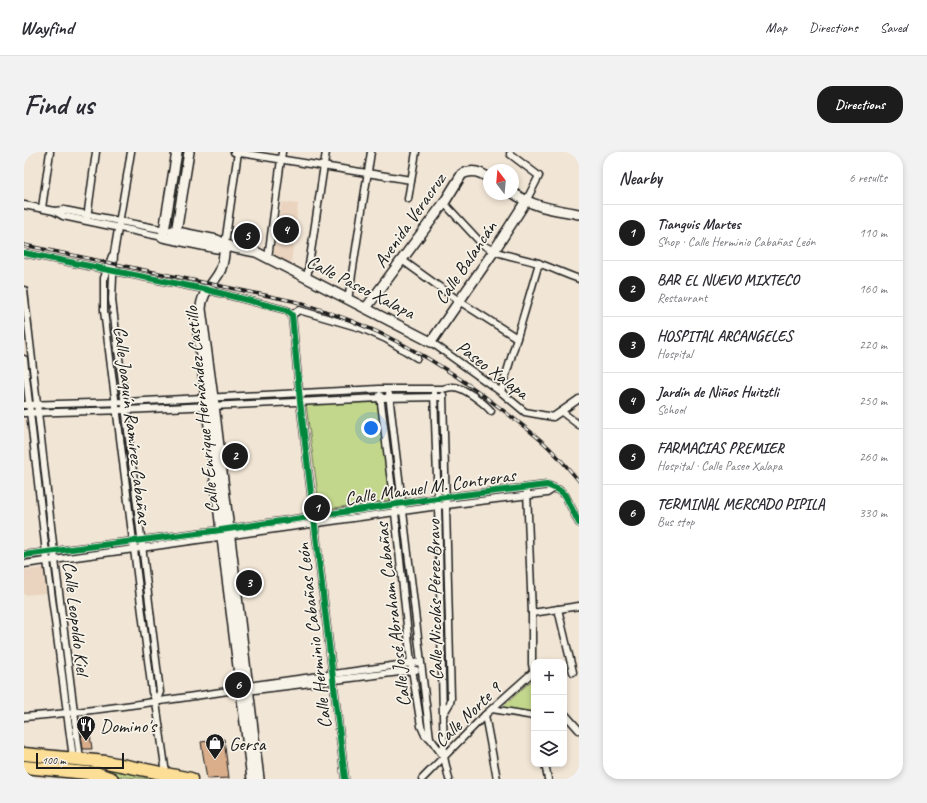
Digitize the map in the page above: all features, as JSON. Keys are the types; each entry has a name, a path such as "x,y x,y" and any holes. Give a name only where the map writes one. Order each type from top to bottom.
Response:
{"highway":[{"path":"24,754 130,766 191,779"},
{"path":"24,759 99,773 112,779"},
{"path":"24,766 99,773"},
{"path":"24,771 79,778 130,766"}],"main road":[{"path":"164,233 177,152"},
{"path":"176,236 189,152"},
{"name":"Avenida Veracruz","path":"366,308 444,203 459,178 467,172 477,171 483,174"},
{"path":"519,197 526,202 539,207 579,214"},
{"name":"Calle Balancán","path":"431,342 526,202"},
{"name":"Calle Paseo Xalapa","path":"164,233 176,236 217,240 227,246 245,249 268,258 431,342"},
{"name":"Calle Enrique Hernández Castillo","path":"227,246 221,268 205,290 201,310 225,533 259,779"},
{"name":"Calle Enrique Hernández Castillo","path":"246,689 252,779"}],"street":[{"path":"42,208 50,152"},
{"path":"86,222 96,152"},
{"path":"110,271 130,152"},
{"path":"227,246 236,152 411,180"},
{"path":"268,258 282,152"},
{"path":"307,278 326,152"},
{"path":"348,300 371,152"},
{"path":"408,199 416,152"},
{"path":"510,154 539,176 526,202"},
{"path":"444,203 482,244 494,251 539,263 579,279"},
{"name":"Calle Paseo Xalapa","path":"24,205 54,211 63,216 86,222 118,228 164,233"},
{"name":"Calle Paseo Xalapa","path":"54,211 64,210 88,214 164,233"},
{"path":"24,253 205,290 286,310 292,315 299,310 361,328 386,339 417,358"},
{"path":"402,260 459,301 517,338"},
{"path":"501,392 539,263"},
{"name":"Calle Joaquín Ramírez Cabañas","path":"110,271 112,300 160,692 156,702"},
{"name":"Calle Joaquín Ramírez Cabañas","path":"110,271 104,278 103,298 107,337 152,692 156,702 166,774"},
{"name":"Calle Leopoldo Kiel","path":"24,290 74,712 77,759"},
{"name":"Calle Herminio Cabañas León","path":"292,315 299,393 345,779"},
{"path":"107,337 117,336"},
{"name":"Paseo Xalapa","path":"431,342 501,392 525,412 553,417 562,412"},
{"name":"Calle Leopoldo Kiel","path":"24,359 27,405 31,413 46,553 67,713 77,759"},
{"path":"24,413 126,410 299,393 379,389 443,389 453,387 462,390 482,402 491,411"},
{"name":"Calle José Abraham Cabañas","path":"379,389 395,513 411,663 421,726 425,735 430,738 444,757"},
{"name":"Calle José Abraham Cabañas","path":"388,389 430,738"},
{"name":"Calle Nicolás Pérez Bravo","path":"434,389 444,757"},
{"name":"Calle Nicolás Pérez Bravo","path":"443,389 447,497 451,698 450,703 444,713"},
{"path":"27,405 115,402 300,401 389,397 443,397"},
{"path":"579,399 562,412 579,425"},
{"path":"122,460 132,459"},
{"name":"Calle Manuel M. Contreras","path":"24,556 142,540 225,533 315,524 438,506 547,493 553,489 547,486 438,498 314,516 225,533 143,548 134,550 24,564"},
{"path":"527,488 534,659"},
{"path":"126,490 136,489"},
{"path":"553,489 559,490 565,495 579,523"},
{"path":"140,598 149,597"},
{"path":"532,613 579,606"},
{"path":"558,609 573,672"},
{"path":"146,647 154,646"},
{"path":"24,718 156,702 246,689 332,674 420,662"},
{"path":"246,689 333,681 421,670"},
{"name":"Calle Norte 9","path":"422,779 485,715 531,676"},
{"path":"492,709 531,716"},
{"path":"485,715 497,779"},
{"path":"567,718 579,730"},
{"path":"444,757 449,779"},
{"path":"546,767 548,779"}],"shaded area":[{"path":"282,202 298,204 291,265 273,256"},
{"path":"44,568 47,593 24,595 24,570"}],"green space":[{"path":"180,152 185,152 176,221 171,221"},
{"path":"378,402 390,500 320,510 306,404"},
{"path":"531,681 531,713 497,712"},
{"path":"24,759 66,762 165,779 112,776 24,764"}],"building":[{"name":"Domino's","path":"90,734 92,749 83,749 81,735"},
{"name":"Gersa","path":"224,739 229,778 207,779 201,742"}],"railway":[{"path":"24,245 293,301 323,310 378,332 430,359 479,392 520,423 550,449 579,481"}],"cycle path":[{"path":"24,253 204,289 286,310 292,315 300,401 345,779"},
{"path":"24,555 221,530 438,498 547,485 559,490 565,495 579,523"}],"place":[{"name":"Jardín de Niños Huitztli","path":"286,230"},
{"name":"FARMACIAS PREMIER","path":"247,236"},
{"name":"BAR EL NUEVO MIXTECO","path":"235,456"},
{"name":"Tianguis Martes","path":"317,508"},
{"name":"HOSPITAL ARCANGELES","path":"249,583"},
{"name":"TERMINAL MERCADO PIPILA","path":"238,685"},
{"name":"Domino's","path":"86,742"},
{"name":"Gersa","path":"215,760"}]}
